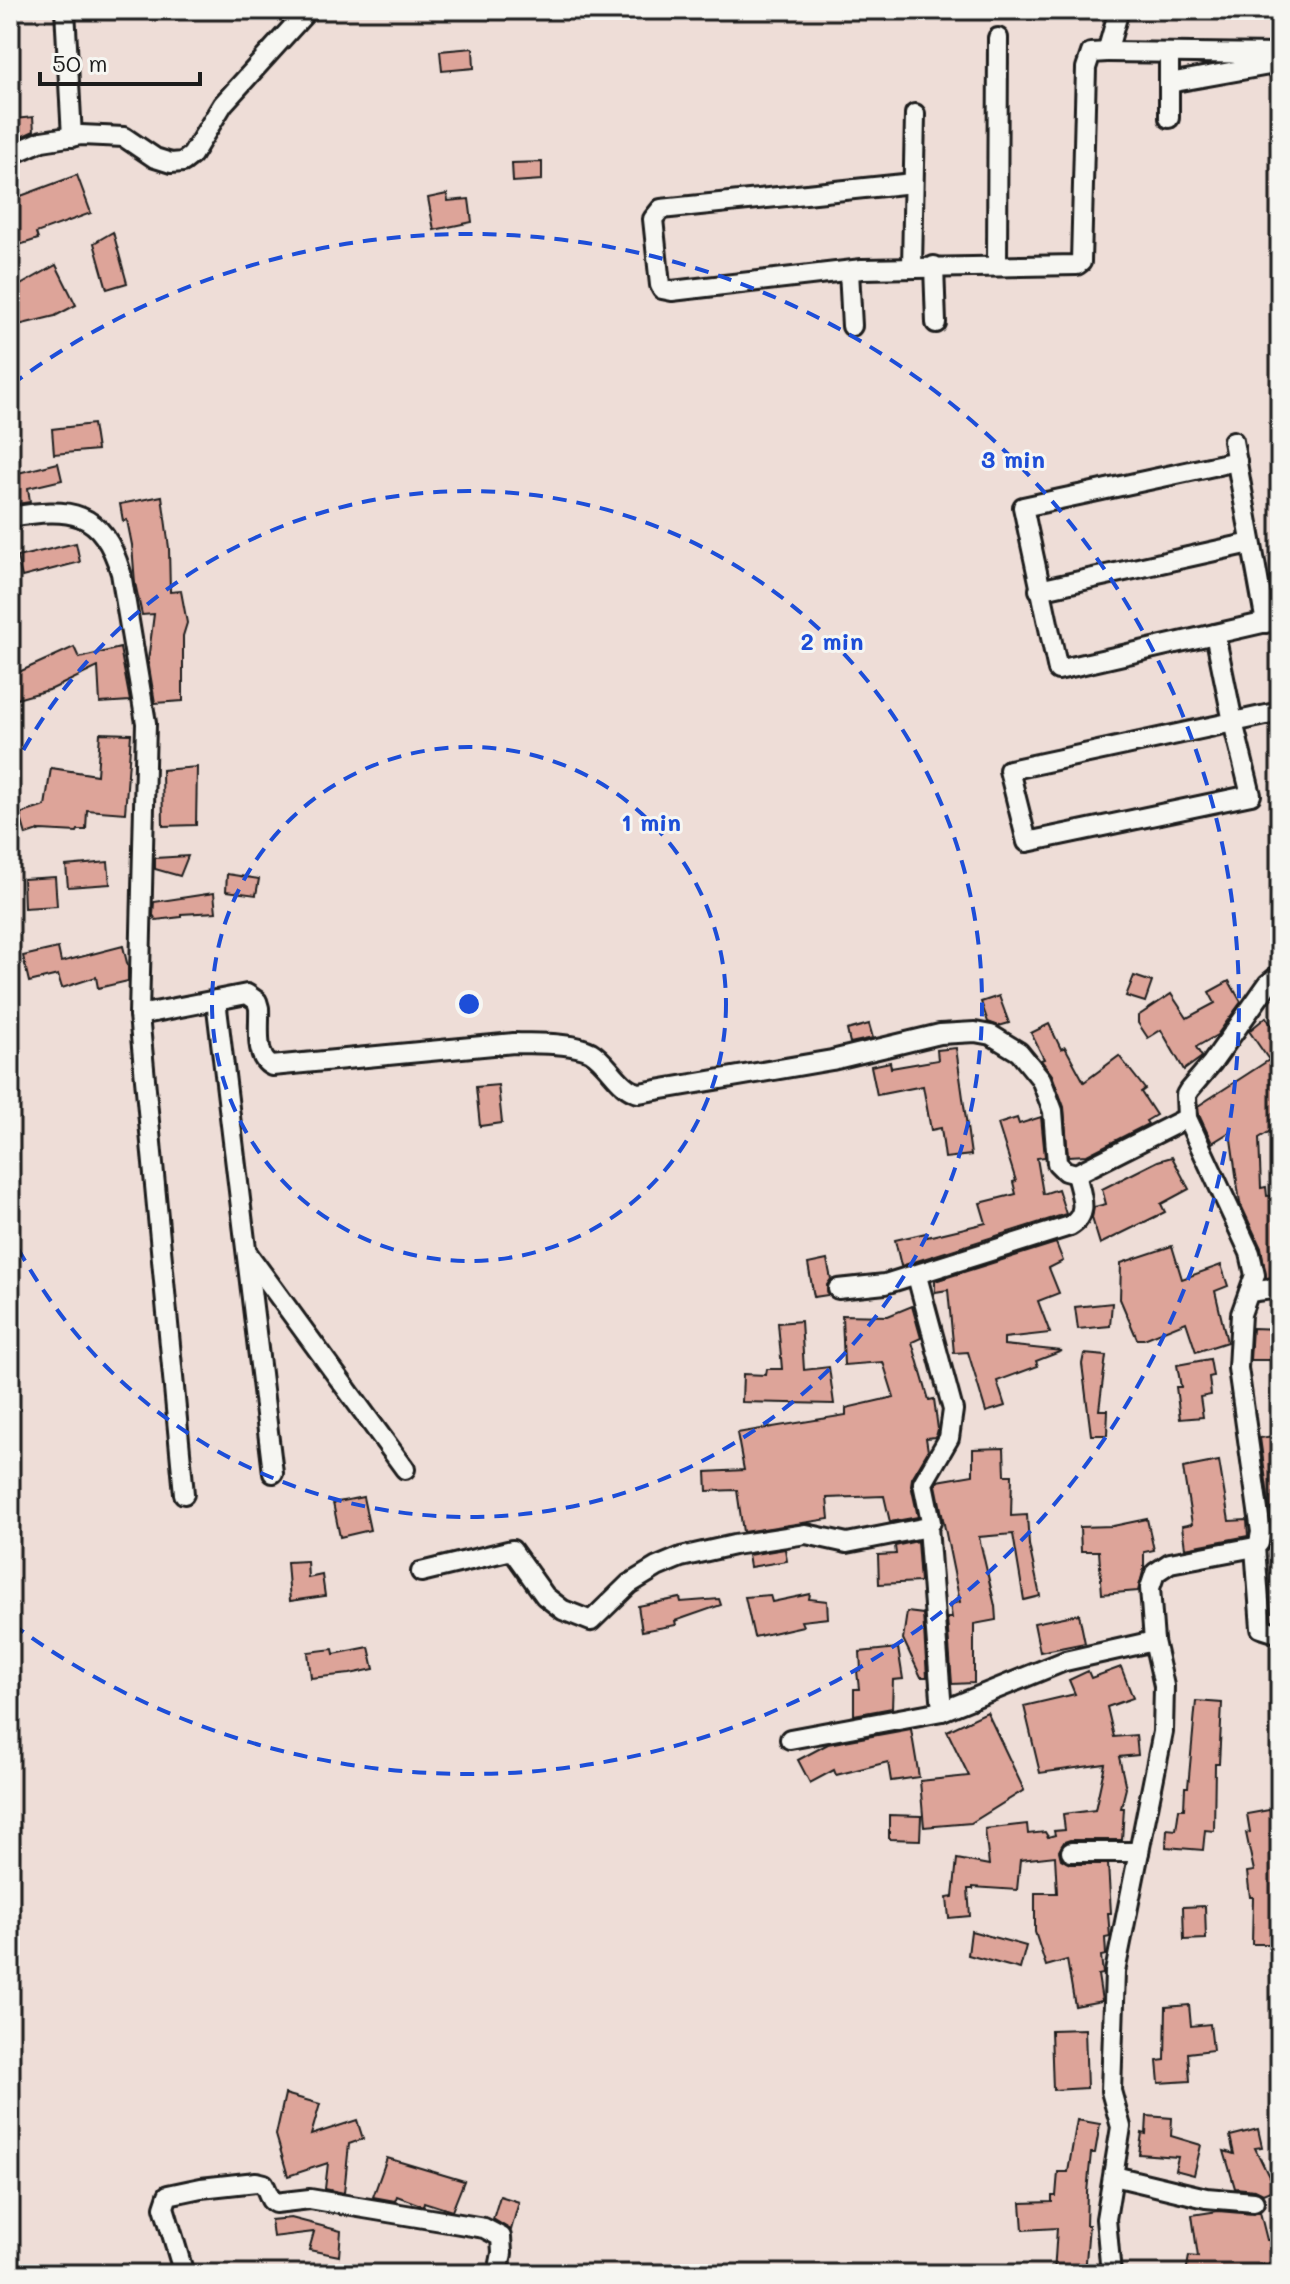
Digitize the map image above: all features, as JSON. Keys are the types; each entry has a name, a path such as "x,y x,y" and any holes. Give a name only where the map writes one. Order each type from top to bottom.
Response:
{"street":[{"path":"65,10 72,137"},
{"path":"10,155 42,141 72,137 124,137 155,158 171,163 183,162 192,155 223,104 308,10"},
{"path":"1107,52 1119,10"},
{"path":"997,264 998,38"},
{"path":"913,183 669,207 655,212 653,219 660,285 666,290 912,267 1077,265 1083,259 1086,68 1091,53 1280,54"},
{"path":"1169,53 1169,118"},
{"path":"1169,83 1280,63"},
{"path":"912,267 915,114"},
{"path":"934,266 936,323"},
{"path":"849,271 852,326"},
{"path":"1233,441 1237,461 1251,543 1273,621 1058,670 1023,507 1237,461"},
{"path":"10,517 48,511 77,516 103,531 114,550 121,573 146,723 139,1015 184,1494"},
{"path":"1039,590 1251,543"},
{"path":"1215,634 1233,722 1251,795 1027,842 1009,770 1233,722 1280,712"},
{"path":"1111,2274 1106,2219 1121,2127 1111,2091 1115,1972 1163,1732 1164,1686 1154,1641 1152,1578 1159,1569 1170,1563 1255,1547 1261,1532 1238,1368 1241,1314 1255,1275 1250,1253 1187,1118 1185,1102 1189,1090 1268,984 1280,974"},
{"path":"139,1015 247,994 257,1001 261,1056 272,1066 514,1043 553,1045 587,1050 629,1090 639,1093 806,1065 940,1034 975,1032 991,1035 1019,1052 1041,1079 1053,1111 1057,1163 1061,1169 1076,1174 1187,1118"},
{"path":"216,1000 273,1473"},
{"path":"838,1289 870,1287 917,1276 1075,1224 1083,1211 1076,1174"},
{"path":"246,1251 405,1469"},
{"path":"917,1276 953,1410 949,1438 923,1483 931,1522 928,1527 942,1711"},
{"path":"1249,1292 1280,1288"},
{"path":"421,1572 512,1550 545,1596 563,1610 591,1621 629,1584 681,1557 806,1534 847,1543 928,1527"},
{"path":"1255,1547 1261,1628 1280,1634"},
{"path":"790,1739 942,1711 1065,1661 1154,1641"},
{"path":"1071,1852 1139,1852"},
{"path":"1114,2176 1206,2198 1254,2202"},
{"path":"184,2274 164,2207 168,2195 256,2182 264,2184 275,2203 310,2199 484,2228 501,2239 498,2274"}],"building":[{"path":"473,48 474,68 442,71 440,51"},
{"path":"33,117 34,131 10,142 10,124 15,124 15,119"},
{"path":"542,162 542,180 513,182 512,163"},
{"path":"77,175 91,213 36,233 38,239 10,248 10,200"},
{"path":"447,194 448,201 469,199 472,222 434,230 428,198"},
{"path":"113,232 127,283 107,289 94,243"},
{"path":"56,265 76,305 55,316 10,327 10,291"},
{"path":"93,424 97,450 54,454 52,429"},
{"path":"58,463 62,480 28,488 30,502 10,505 10,475"},
{"path":"162,496 169,548 170,592 181,591 187,623 183,636 183,701 155,703 148,661 154,614 142,615 135,583 132,545 120,504"},
{"path":"76,543 80,562 22,577 17,557"},
{"path":"74,647 79,658 120,648 130,701 100,703 98,667 52,689 10,701 10,676"},
{"path":"100,733 131,734 125,813 87,810 86,830 41,830 26,835 20,814 45,806 51,768 97,775"},
{"path":"197,767 196,825 163,826 162,770"},
{"path":"188,856 180,876 155,869 155,858"},
{"path":"108,862 110,884 68,887 66,866"},
{"path":"227,874 259,879 256,895 226,891"},
{"path":"55,877 57,906 24,908 23,879"},
{"path":"214,893 216,912 181,914 181,917 156,920 153,915 154,902"},
{"path":"123,946 128,981 98,988 96,977 62,988 58,975 29,982 23,956 58,948 61,962"},
{"path":"1134,976 1152,982 1145,1002 1126,996"},
{"path":"1229,981 1241,1002 1217,1035 1196,1047 1202,1057 1184,1070 1161,1030 1148,1038 1138,1023 1138,1016 1171,994 1187,1018 1215,1003 1209,992"},
{"path":"999,996 1009,1023 999,1026 988,1022 981,1002"},
{"path":"1266,1017 1280,1038 1280,1125 1259,1138 1261,1188 1266,1187 1267,1196 1280,1195 1280,1276 1266,1278 1261,1248 1240,1203 1230,1132 1212,1143 1198,1106 1269,1060 1249,1031"},
{"path":"869,1024 873,1038 850,1043 847,1030"},
{"path":"1049,1024 1061,1049 1065,1047 1084,1082 1119,1056 1145,1089 1141,1092 1156,1115 1146,1121 1148,1124 1087,1155 1068,1156 1064,1107 1031,1033"},
{"path":"956,1048 971,1155 945,1158 941,1128 931,1130 923,1086 877,1095 871,1066 890,1062 891,1068 938,1060 937,1050"},
{"path":"498,1085 502,1123 480,1126 476,1087"},
{"path":"1041,1117 1045,1157 1037,1158 1043,1194 1058,1189 1066,1214 901,1266 895,1240 926,1233 927,1237 986,1223 980,1203 1016,1194 1013,1182 1016,1181 998,1124 1017,1118 1019,1124"},
{"path":"1172,1157 1189,1189 1161,1204 1165,1212 1100,1244 1092,1218 1094,1207 1106,1204 1102,1189"},
{"path":"1056,1243 1063,1261 1049,1268 1059,1293 1038,1301 1050,1333 1004,1338 1004,1345 1062,1351 1036,1361 1038,1366 997,1381 1005,1406 986,1412 968,1352 954,1353 948,1290 935,1292 935,1281"},
{"path":"1172,1246 1182,1279 1221,1265 1228,1286 1215,1291 1227,1342 1196,1352 1186,1322 1137,1339 1120,1299 1121,1263"},
{"path":"827,1260 831,1279 827,1285 828,1295 814,1297 808,1264"},
{"path":"1112,1303 1110,1326 1078,1329 1075,1307"},
{"path":"912,1306 921,1338 912,1342 929,1400 934,1399 938,1429 936,1437 926,1438 928,1451 912,1478 918,1517 890,1522 884,1496 827,1498 829,1519 743,1532 737,1490 707,1491 706,1472 744,1470 737,1433 846,1415 846,1408 894,1397 883,1362 844,1365 842,1315 888,1316"},
{"path":"801,1321 804,1370 829,1367 834,1404 742,1402 743,1374 766,1375 767,1369 782,1369 778,1323"},
{"path":"1252,1328 1280,1329 1280,1360 1250,1360"},
{"path":"1084,1354 1106,1356 1099,1410 1108,1410 1107,1435 1091,1435 1082,1364"},
{"path":"1210,1359 1213,1376 1209,1377 1211,1395 1200,1397 1203,1417 1180,1419 1176,1387 1181,1387 1177,1365"},
{"path":"1280,1435 1280,1509 1270,1510 1260,1438"},
{"path":"1004,1448 1005,1475 1012,1475 1011,1516 1027,1515 1029,1545 1040,1596 1024,1600 1013,1534 979,1537 996,1620 974,1624 974,1683 952,1684 947,1618 952,1618 950,1604 960,1602 936,1485 938,1481 973,1475 973,1449"},
{"path":"1219,1461 1229,1521 1247,1520 1248,1536 1185,1548 1182,1526 1192,1524 1183,1468"},
{"path":"363,1497 370,1530 340,1537 333,1503"},
{"path":"1147,1519 1154,1550 1144,1552 1144,1568 1138,1591 1102,1594 1099,1551 1081,1551 1080,1527 1113,1526"},
{"path":"917,1541 920,1582 879,1584 878,1555 896,1554 895,1546"},
{"path":"785,1549 787,1561 750,1567 748,1555"},
{"path":"307,1561 308,1578 322,1575 325,1596 290,1601 287,1562"},
{"path":"810,1594 809,1599 827,1601 828,1618 801,1621 803,1626 754,1637 745,1597 770,1595 772,1602"},
{"path":"680,1598 681,1602 719,1599 721,1605 675,1621 676,1625 642,1631 638,1606"},
{"path":"907,1612 923,1614 927,1677 921,1677 903,1639"},
{"path":"1079,1614 1085,1643 1040,1652 1034,1623"},
{"path":"369,1647 374,1669 311,1678 308,1652 333,1649 334,1654"},
{"path":"898,1648 903,1679 893,1680 892,1708 854,1715 854,1689 859,1689 857,1671 861,1670 860,1652"},
{"path":"1121,1667 1133,1698 1107,1707 1114,1737 1136,1735 1138,1755 1119,1757 1126,1788 1121,1808 1124,1808 1122,1840 1070,1840 1064,1842 1059,1851 1061,1859 1070,1864 1108,1864 1110,1937 1105,1938 1106,1955 1101,1956 1103,1974 1098,1975 1102,2001 1075,2006 1067,1960 1046,1966 1035,1932 1035,1893 1057,1893 1055,1856 1020,1860 1017,1890 968,1889 970,1916 949,1918 947,1898 953,1897 957,1859 989,1865 985,1829 1027,1824 1028,1834 1045,1832 1048,1837 1055,1835 1054,1831 1065,1830 1063,1814 1095,1810 1105,1764 1040,1773 1024,1706 1075,1694 1069,1680 1088,1671 1091,1678"},
{"path":"1196,1701 1222,1703 1219,1764 1215,1764 1214,1831 1205,1830 1203,1850 1166,1847 1167,1829 1176,1830 1179,1809 1184,1809"},
{"path":"987,1712 1024,1790 971,1823 924,1827 920,1781 969,1776 947,1731"},
{"path":"911,1729 919,1777 891,1781 888,1762 836,1775 834,1770 810,1783 798,1760 828,1744"},
{"path":"1280,1808 1280,1939 1271,1939 1271,1944 1252,1944 1253,1897 1250,1897 1247,1872 1254,1871 1246,1833 1250,1832 1247,1814"},
{"path":"889,1815 921,1816 920,1840 889,1839"},
{"path":"1205,1906 1206,1939 1184,1940 1183,1907"},
{"path":"971,1931 1026,1946 1020,1969 968,1955"},
{"path":"1189,2005 1191,2026 1210,2024 1213,2050 1188,2053 1190,2081 1159,2083 1157,2061 1165,2060 1166,2007"},
{"path":"1085,2029 1087,2088 1053,2090 1051,2030"},
{"path":"285,2094 320,2104 311,2135 357,2120 363,2139 349,2144 344,2193 325,2189 328,2163 288,2176 276,2135"},
{"path":"1147,2116 1172,2118 1171,2136 1201,2145 1194,2175 1175,2170 1178,2157 1139,2154 1142,2133 1146,2134"},
{"path":"1077,2120 1100,2124 1095,2153 1091,2153 1087,2192 1086,2225 1089,2225 1085,2274 1054,2274 1057,2228 1023,2230 1021,2203 1052,2202 1052,2196 1056,2196 1058,2172 1068,2172"},
{"path":"1258,2129 1262,2147 1255,2148 1275,2189 1263,2194 1235,2188 1224,2151 1234,2154 1230,2136"},
{"path":"387,2158 464,2181 452,2211 424,2202 423,2206 397,2196 395,2201 373,2197"},
{"path":"500,2196 519,2202 511,2230 493,2219"},
{"path":"1218,2211 1260,2212 1267,2240 1280,2240 1280,2262 1244,2268 1243,2274 1186,2273 1189,2256 1198,2257 1192,2215"},
{"path":"291,2218 341,2231 339,2256 309,2250 314,2232 273,2237 271,2220"}]}
